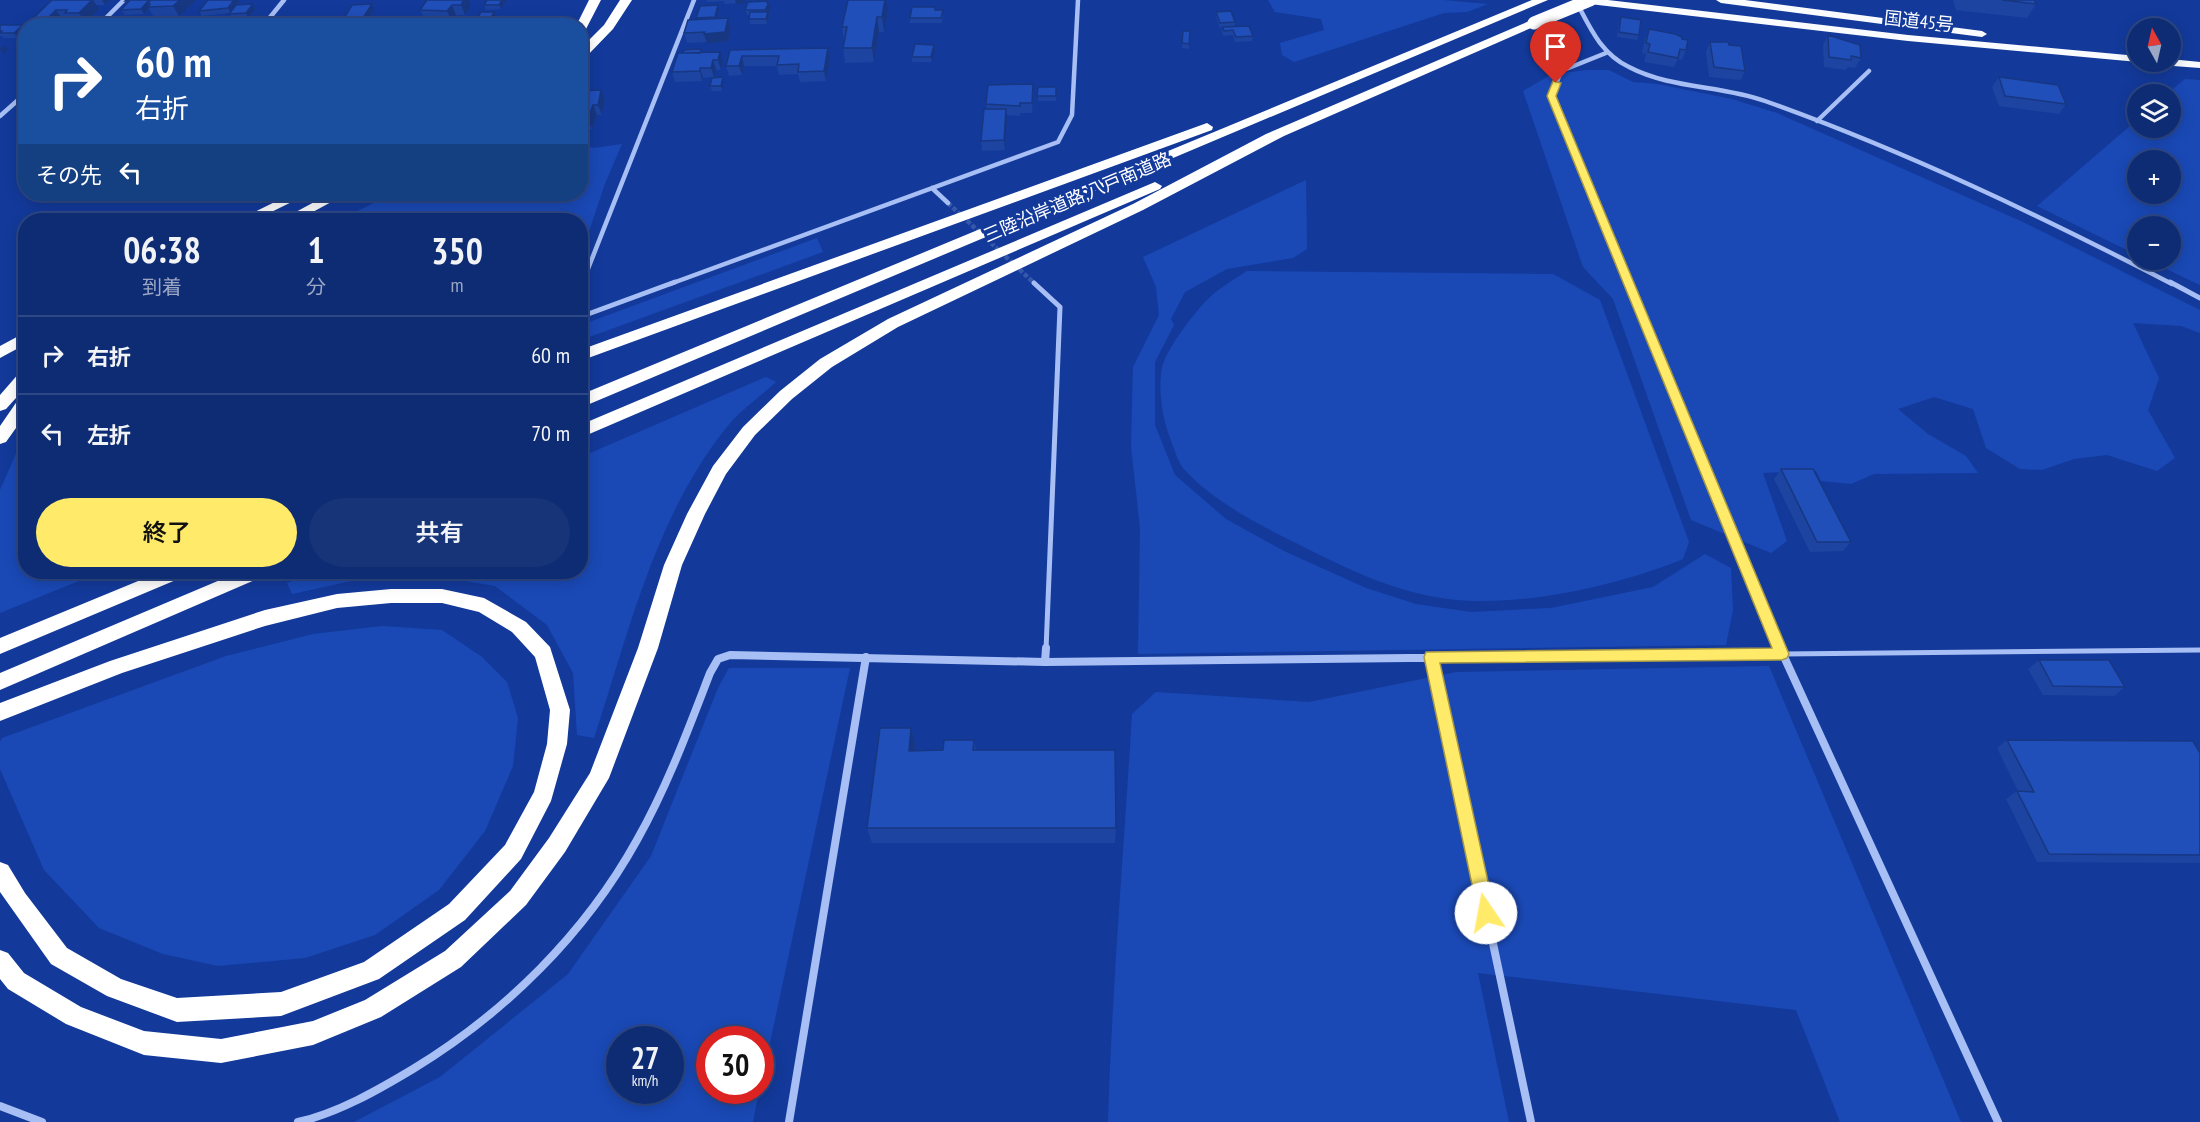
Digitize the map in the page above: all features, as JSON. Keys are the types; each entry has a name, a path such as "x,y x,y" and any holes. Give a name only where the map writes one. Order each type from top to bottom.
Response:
{"highway":[{"path":"586,18 595,0"},
{"path":"588,48 609,27 626,0"},
{"name":"三陸沿岸道路;八戸南道路","path":"588,399 1415,51 1542,0"},
{"name":"国道45号","path":"1581,0 1908,38 2127,58"},
{"name":"三陸沿岸道路;八戸南道路","path":"588,429 1590,0"},
{"name":"国道45号","path":"1721,0 1983,34 2110,57"},
{"path":"588,353 1415,51"},
{"path":"2181,64 2200,65"},
{"path":"0,961 16,981 74,1016 144,1043 221,1051 313,1033 363,1013 453,959 518,898 557,845 599,778 648,648 673,565 719,470 756,424 786,395 826,363 893,323 1138,207 1282,132"},
{"path":"260,213 286,201"},
{"path":"267,213 288,201"},
{"path":"302,213 325,201"},
{"path":"0,353 18,342"},
{"path":"0,405 18,385"},
{"path":"0,438 18,412"},
{"path":"0,646 160,579"},
{"path":"0,682 240,579"},
{"path":"0,712 117,667 265,618 337,601 391,596 442,596 484,606 519,627 543,653 560,710 557,744 544,794 513,852 457,912 371,970 281,1004 177,1010 115,988 59,956 0,873"}],"street":[{"path":"106,18 124,0"},
{"path":"269,18 284,0"},
{"path":"588,270 694,0"},
{"path":"588,314 1058,142 1072,115 1078,0"},
{"path":"1575,0 1606,53 1630,68 1672,81 1759,98 1817,121 2026,213 2200,298"},
{"path":"1606,53 1561,71 1552,96 1782,654 1998,1122"},
{"path":"1817,121 1869,70"},
{"path":"0,116 18,100"},
{"path":"932,188 948,203"},
{"path":"1034,283 1060,307 1045,662"},
{"path":"298,1122 312,1119 398,1079 460,1038 515,994 575,931 624,863 657,800 718,659 730,655 1045,662 1782,654"},
{"path":"789,1122 866,657"},
{"path":"1432,657 1531,1122"},
{"path":"0,1106 42,1122"}],"lane":[{"path":"1782,654 2200,650"}],"shaded area":[{"path":"1268,0 1443,0 1488,4 1467,12 1444,13 1294,62 1282,55 1280,43 1324,30 1321,19 1275,12"},
{"path":"1609,70 1633,82 1657,84 1732,99 1777,113 2023,222 2200,310 2200,333 2181,326 2133,323 2159,378 2148,410 2175,458 2157,471 2107,455 2074,459 2042,470 2020,469 1986,448 1973,409 1934,397 1898,409 1928,434 1966,456 1978,473 1874,474 1851,484 1821,481 1816,471 1763,473 1787,541 1771,553 1691,520 1613,299 1583,267 1523,91 1552,74"},
{"path":"2185,79 2200,80 2200,285 2168,270 2181,270 2181,216 2127,216 2127,250 2037,206 2127,129 2127,138 2181,138 2181,84 2179,84"},
{"path":"622,144 604,186 588,235 588,213 353,213 378,201 588,201 588,147 594,148"},
{"path":"1306,180 1307,249 1293,258 1227,269 1185,292 1171,319 1174,325 1155,362 1155,425 1175,475 1226,519 1284,551 1366,588 1416,604 1471,612 1551,608 1653,587 1705,554 1731,568 1733,610 1726,645 1138,654 1140,528 1131,446 1133,367 1159,315 1156,287 1143,257"},
{"path":"817,238 823,252 588,337 588,322"},
{"path":"1247,271 1553,274 1600,300 1689,542 1683,559 1628,578 1567,593 1505,600 1448,599 1409,591 1354,571 1269,530 1222,502 1195,480 1179,461 1164,420 1161,376 1169,351 1197,311 1214,293"},
{"path":"766,377 776,382 726,428 701,463 680,499 646,577 594,738 577,735 573,673 547,625 495,586 454,579 588,579 588,454"},
{"path":"18,449 18,579 84,579 0,613 0,490"},
{"path":"297,579 363,579 292,594 287,583"},
{"path":"382,626 442,630 482,657 507,682 518,718 513,766 485,831 439,890 375,935 305,958 218,966 163,954 99,928 44,870 0,769 2,738 226,656 313,634"},
{"path":"1769,666 1961,1122 1840,1122 1796,1010 1478,973 1509,1122 1108,1122 1115,969 1132,714 1156,692 1309,702 1456,672"},
{"path":"729,668 850,668 774,1026 696,1026 696,1104 756,1104 753,1122 354,1122 440,1077 568,974 651,856 718,688"}],"building":[{"path":"52,0 92,0 79,13 65,13 67,10 56,10 48,18 33,18"},
{"path":"126,0 149,0 141,9 121,10 129,1"},
{"path":"151,0 180,0 173,6 148,7 150,4 147,4"},
{"path":"208,0 234,0 228,8 199,11"},
{"path":"427,0 464,0 461,5 452,5 447,11 420,10"},
{"path":"487,0 502,0 499,5 484,5"},
{"path":"848,0 885,0 882,17 877,17 872,48 843,48 847,27 842,27"},
{"path":"2002,0 2034,0 2036,4"},
{"path":"767,1 769,3 765,10 745,10 748,2"},
{"path":"253,4 246,13 229,14 236,5"},
{"path":"372,4 363,18 344,18 352,5"},
{"path":"718,5 715,17 696,18 700,6"},
{"path":"912,7 935,7 935,10 943,10 941,18 910,18"},
{"path":"1231,11 1235,22 1220,23 1216,12"},
{"path":"481,12 494,12 491,18 478,18"},
{"path":"750,12 768,12 766,19 749,19"},
{"path":"1621,17 1641,20 1639,35 1619,32"},
{"path":"728,18 725,32 684,33 688,20"},
{"path":"0,25 18,25 18,29 14,33 0,33 2,31 0,31"},
{"path":"1249,26 1253,36 1236,37 1233,30 1224,31 1223,27"},
{"path":"1649,29 1675,34 1688,40 1686,50 1680,49 1678,58 1648,52 1650,44 1646,43"},
{"path":"1183,31 1190,31 1189,44 1182,43"},
{"path":"1828,35 1860,45 1861,58 1851,56 1851,60 1829,57"},
{"path":"1710,42 1728,42 1729,45 1741,46 1745,71 1714,67"},
{"path":"915,44 934,45 931,57 912,57"},
{"path":"828,48 824,71 798,72 799,64 777,65 779,56 742,56 739,66 726,66 730,50"},
{"path":"701,49 700,53 683,53 684,50"},
{"path":"720,52 718,60 713,60 711,68 700,68 700,71 672,72 678,53"},
{"path":"723,77 721,86 710,86 712,78"},
{"path":"1999,77 2058,85 2066,104 2005,96"},
{"path":"1033,84 1032,103 1020,103 1020,106 986,104 988,85"},
{"path":"1038,87 1056,87 1056,96 1037,96"},
{"path":"601,90 598,105 593,105 588,119 588,91"},
{"path":"984,109 1006,109 1004,140 981,141"},
{"path":"1781,469 1813,469 1851,542 1817,542"},
{"path":"2039,660 2109,660 2125,687 2053,686"},
{"path":"880,728 911,728 909,751 943,750 944,740 974,740 973,750 1115,750 1116,828 867,828"},
{"path":"2007,740 2193,741 2200,753 2200,855 2049,854 2017,791 2034,792"}],"tunnel":[{"path":"948,203 1034,283"}],"route":[{"path":"1486,913 1432,657 1782,654 1552,96 1556,83"}]}
